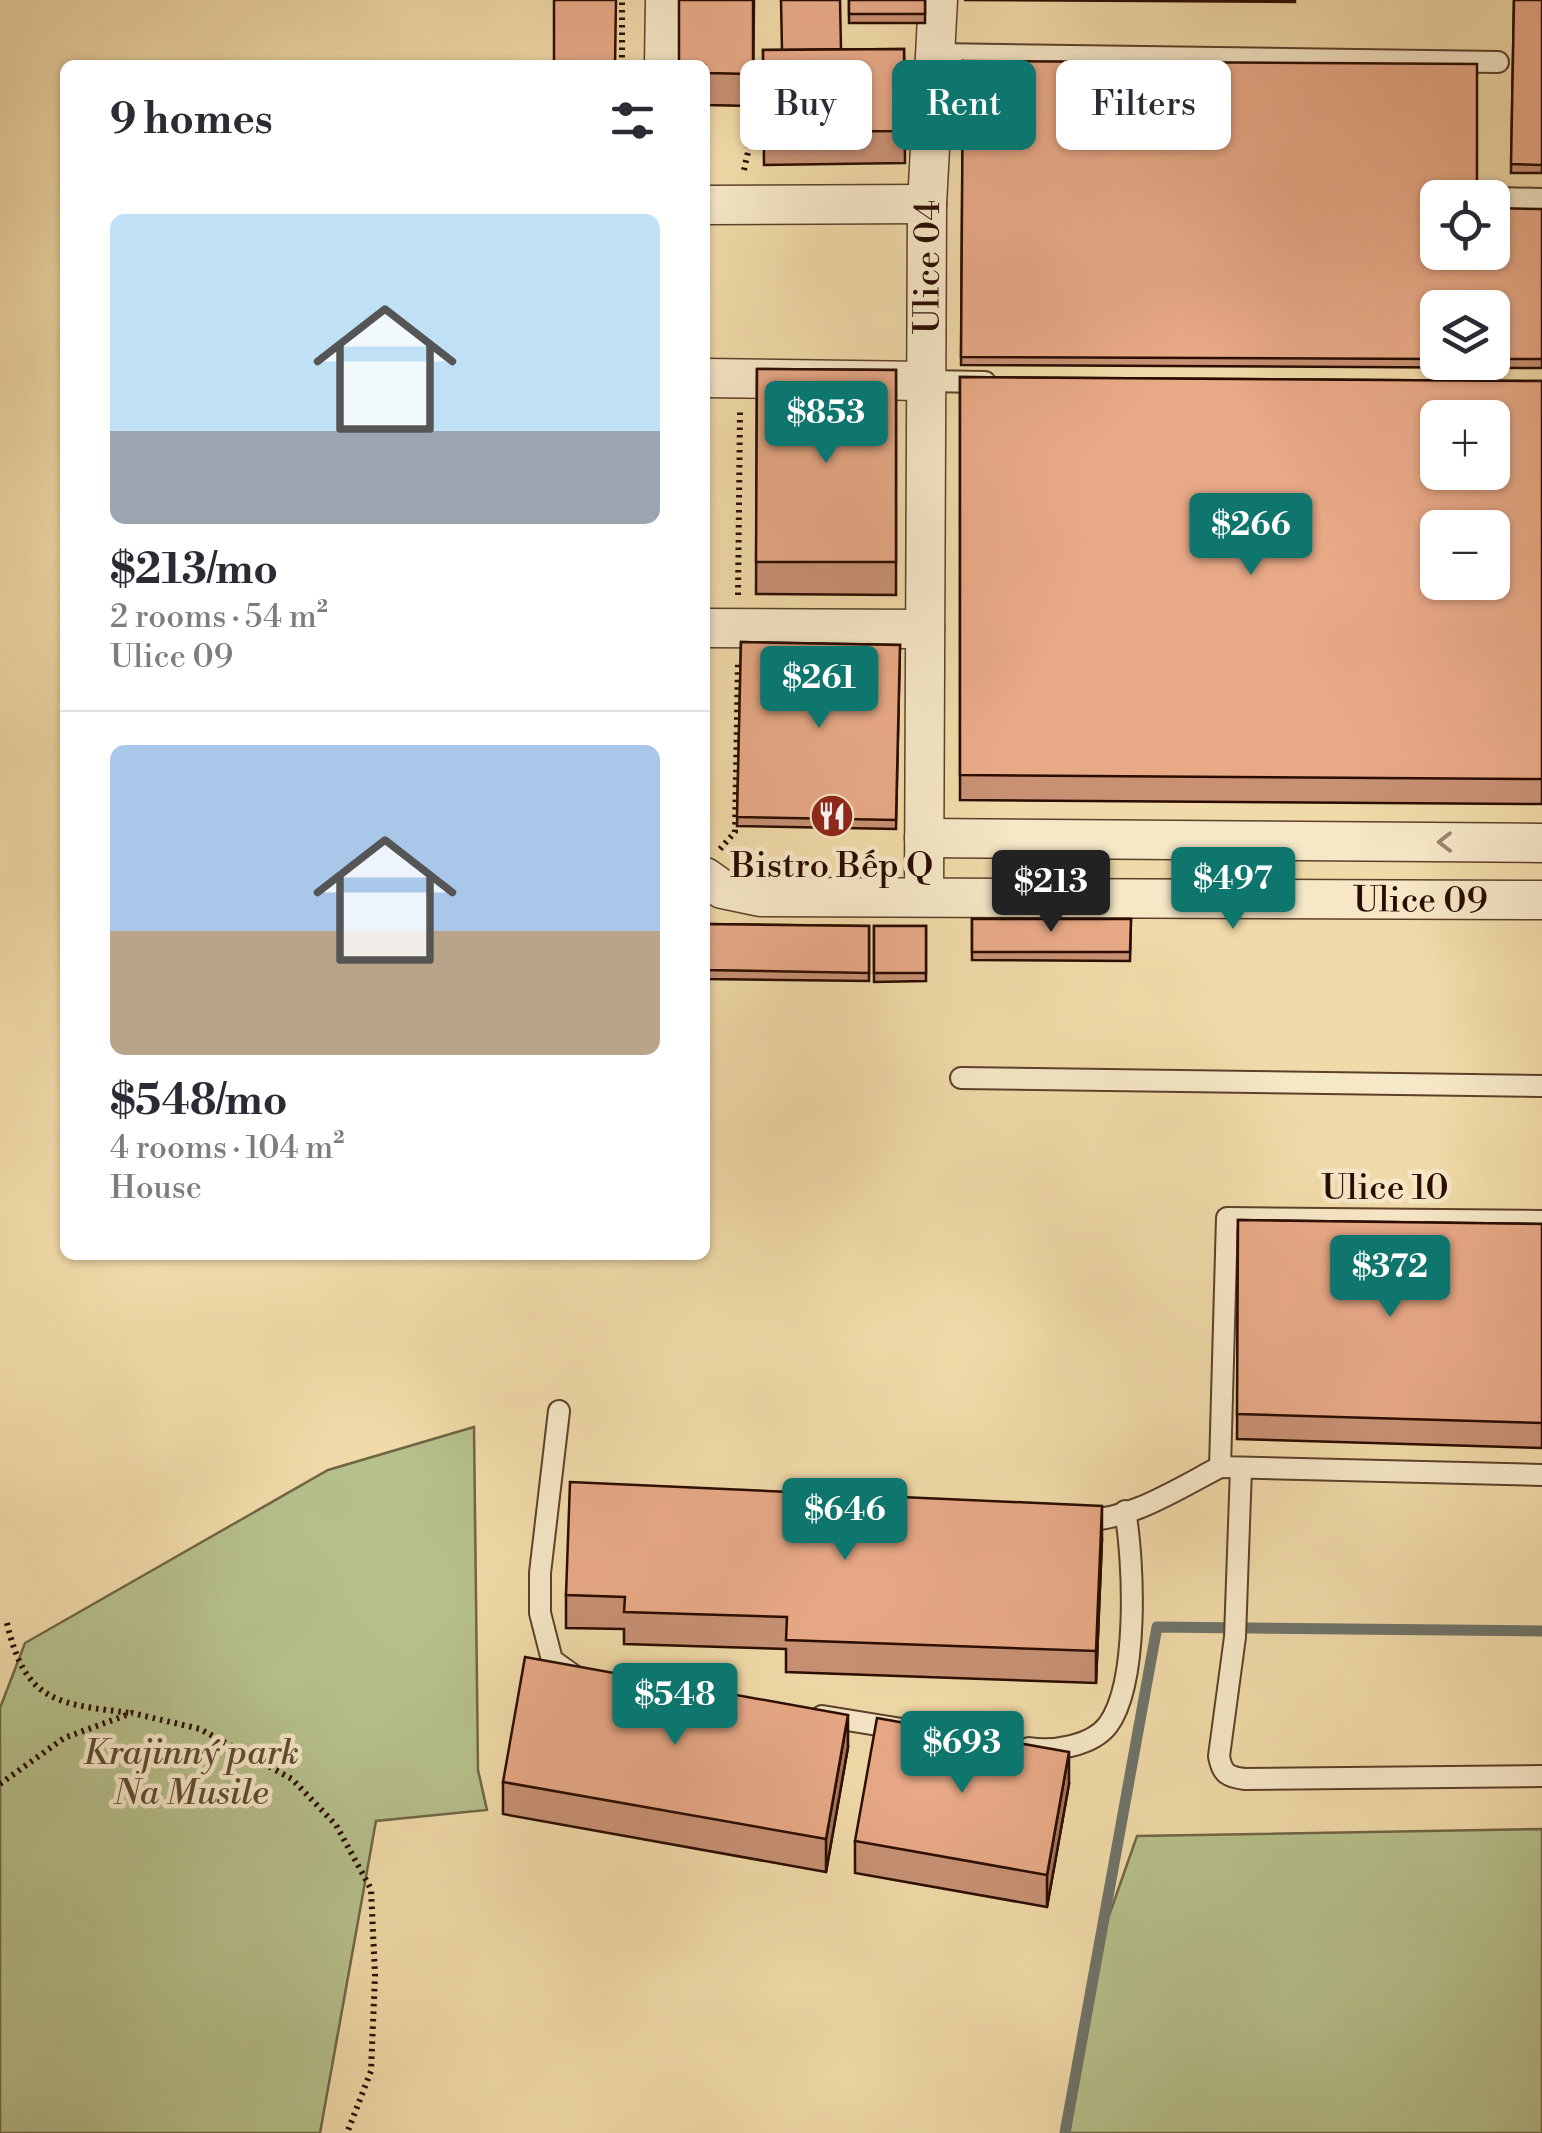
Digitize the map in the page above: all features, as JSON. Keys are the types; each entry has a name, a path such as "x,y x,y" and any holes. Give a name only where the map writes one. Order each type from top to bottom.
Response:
{"street":[{"path":"664,60 665,0"},
{"name":"Ulice 04","path":"924,897 928,204 938,0"},
{"path":"710,205 928,204"},
{"path":"710,378 926,381"},
{"path":"710,628 925,628"},
{"name":"Ulice 09","path":"924,838 1542,843"},
{"name":"Ulice 09","path":"710,881 722,889 760,897 1542,900"}],"lane":[{"path":"937,54 1498,62"},
{"path":"1510,198 1542,198"},
{"path":"926,381 1006,382"},
{"path":"962,1078 1542,1086"},
{"name":"Ulice 10","path":"1231,1468 1227,1218 1542,1221"},
{"path":"559,1411 559,1485 540,1573 540,1613 552,1660 581,1680 598,1683"},
{"path":"1058,1520 1094,1521 1231,1468 1542,1475"},
{"path":"1231,1468 1235,1628 1219,1756 1222,1770 1229,1777 1542,1776"},
{"path":"1012,1746 1050,1752 1080,1742 1108,1726 1124,1679 1132,1617 1132,1550 1126,1511"},
{"path":"802,1714 916,1731"}],"path":[{"path":"622,0 622,60"},
{"path":"743,176 749,150"},
{"path":"6,1623 21,1673 42,1692 76,1706 132,1713 200,1729 292,1779 336,1826 371,1889 375,1975 372,2071 347,2133"},
{"path":"0,1784 64,1738 132,1713"}],"green space":[{"name":"Krajinný park Na Musile","path":"474,1427 478,1770 487,1810 376,1821 320,2133 0,2133 0,1708 25,1643 328,1470"},
{"path":"1542,1829 1542,2133 1069,2133 1099,1944 1137,1836"}],"building":[{"path":"554,0 616,0 615,60 554,60"},
{"path":"679,0 753,0 753,60 740,60 740,74 710,73 710,60 679,60"},
{"path":"781,0 840,0 841,49 782,50"},
{"path":"849,0 925,0 925,14 849,14"},
{"path":"1514,0 1542,0 1542,165 1511,164"},
{"path":"904,49 904,60 892,60 892,131 872,131 872,60 763,60 763,50"},
{"path":"1036,61 1056,62 1056,150 1231,150 1231,63 1477,64 1477,180 1420,180 1420,270 1510,270 1510,208 1542,209 1542,359 1510,359 1510,290 1420,290 1420,359 961,357 962,150 1036,150"},
{"path":"757,369 896,370 896,562 756,562"},
{"path":"960,377 1542,381 1542,779 960,775"},
{"path":"741,642 900,645 896,820 737,817"},
{"path":"972,919 1131,919 1130,952 972,952"},
{"path":"710,924 869,926 869,973 710,970"},
{"path":"874,926 926,926 926,973 874,973"},
{"path":"1238,1220 1542,1224 1542,1423 1237,1414"},
{"path":"570,1482 1102,1506 1096,1651 786,1640 787,1617 624,1612 625,1597 566,1595"},
{"path":"525,1657 848,1715 826,1839 503,1782"},
{"path":"877,1718 1069,1752 1047,1875 855,1841"}],"waterway":[{"path":"1065,2133 1157,1627 1542,1631"}],"place":[{"name":"Bistro Bếp Q","path":"832,816"}]}
